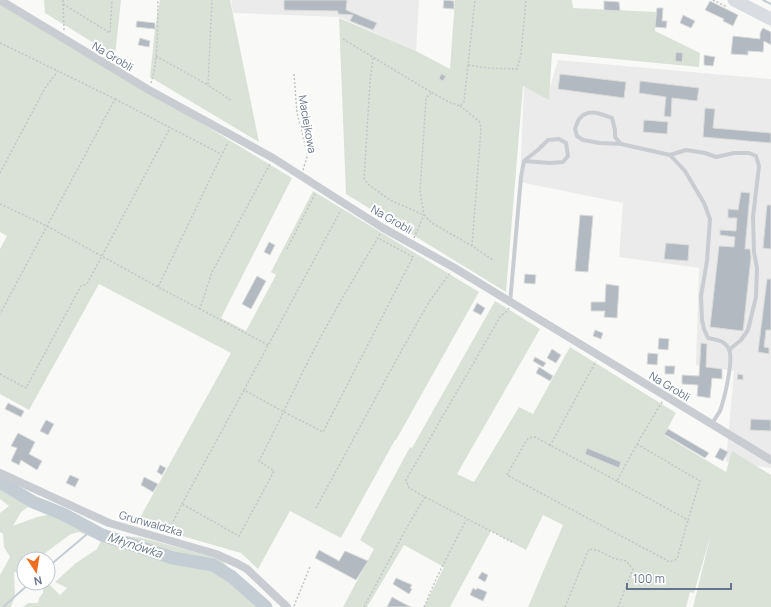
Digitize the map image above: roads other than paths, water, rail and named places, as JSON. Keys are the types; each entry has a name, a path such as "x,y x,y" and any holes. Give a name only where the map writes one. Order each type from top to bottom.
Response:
{"main road":[{"path":"734,0 771,19"}],"street":[{"name":"Na Grobli","path":"0,0 149,90 273,158 384,228 412,243 771,460"},
{"name":"Grunwaldzka","path":"0,473 110,522 216,554 238,564 247,569 287,607"}],"lane":[{"path":"621,144 615,137 612,118 599,113 589,112 580,118 575,130 577,136 583,140 600,143 621,144 670,155 686,150 705,153 716,157 734,153 749,153 756,156 759,166 753,217 754,252 757,268 756,297 748,330 741,340 729,350"},
{"path":"510,303 521,177 524,161 548,140 559,139 566,143 568,156 564,162 550,163 524,161"},
{"path":"670,155 685,170 704,203 710,219 707,261 701,296 702,320 704,330 708,338 722,341 729,350 730,365 720,411 712,424"}],"waterway":[{"path":"763,0 771,4"},
{"name":"Młynówka","path":"0,482 33,502 63,514 102,535 173,558 213,565 232,577 266,607"},
{"path":"56,560 93,529"},
{"path":"3,607 21,591"}]}
